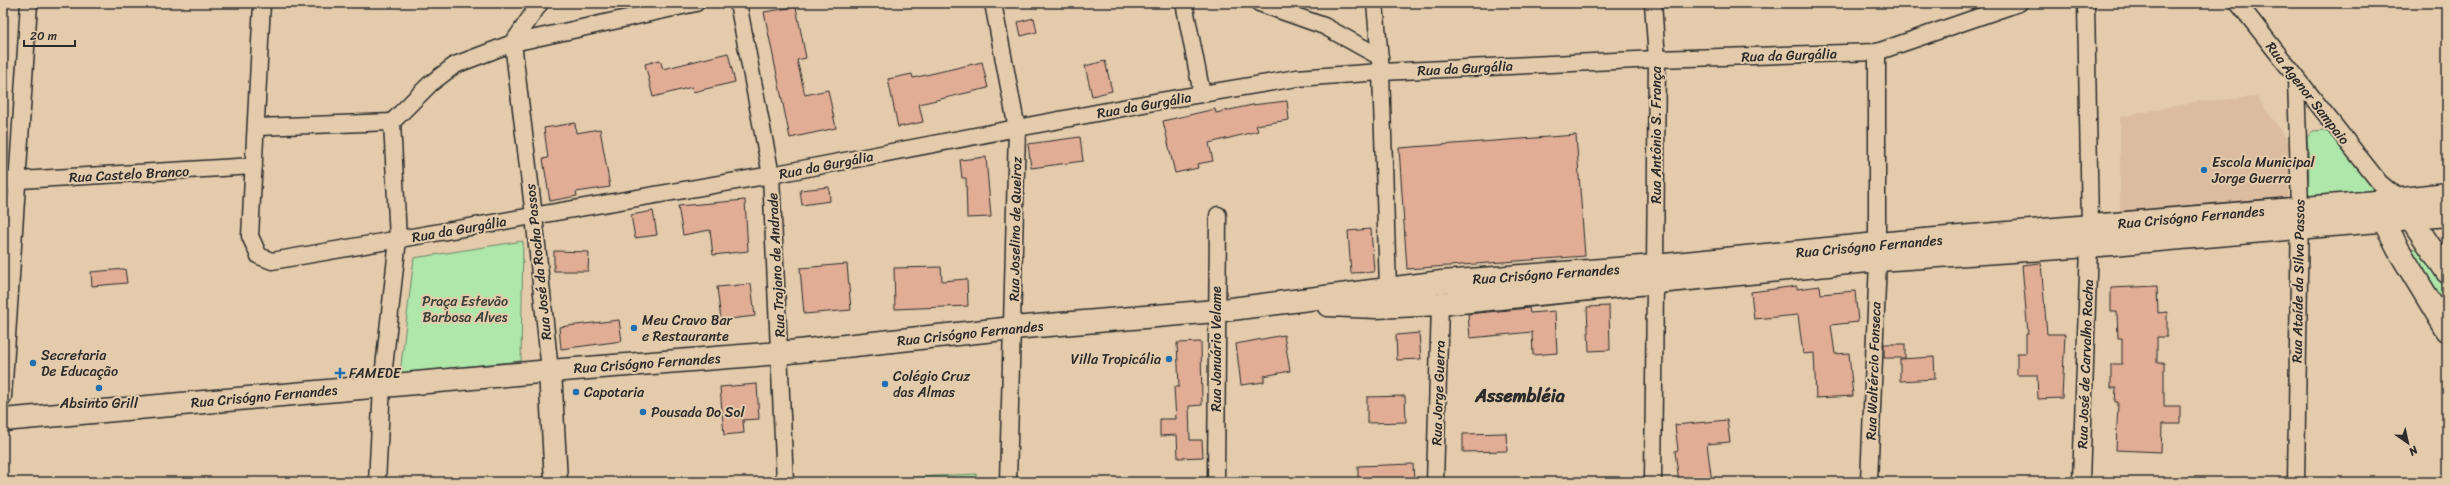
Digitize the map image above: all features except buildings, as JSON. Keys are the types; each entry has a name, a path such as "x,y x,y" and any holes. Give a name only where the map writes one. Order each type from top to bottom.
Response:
{"street":[{"path":"3,397 11,181 29,3"},
{"path":"254,166 262,3"},
{"path":"512,43 540,3"},
{"path":"256,127 392,122 430,84 455,65 512,43 696,3"},
{"name":"Rua Trajano de Andrade","path":"738,3 771,175 785,482"},
{"name":"Rua Joselino de Queiroz","path":"993,3 1017,129 1008,482"},
{"path":"1184,3 1202,94"},
{"path":"1259,3 1324,26 1380,64"},
{"path":"1376,3 1380,64 1388,288"},
{"name":"Rua Antônio S. França","path":"1653,3 1657,59 1653,482"},
{"name":"Rua da Gurgália","path":"254,166 250,236 259,256 272,261 771,175 1154,102 1380,64 1657,59 1877,52 2019,3"},
{"name":"Rua José de Carvalho Rocha","path":"2081,482 2090,236 2086,3"},
{"name":"Rua Agenor Sampaio","path":"2238,3 2296,79 2379,202 2398,249 2447,330"},
{"name":"Rua José da Rocha Passos","path":"512,43 534,216 550,371 556,482"},
{"name":"Rua Waltércio Fonseca","path":"1869,482 1877,252 1877,52"},
{"name":"Rua Ataíde da Silva Passos","path":"2296,79 2300,218 2296,482"},
{"path":"377,482 382,386 398,239 392,122"},
{"name":"Rua Castelo Branco","path":"11,181 254,166"},
{"name":"Rua Crisógno Fernandes","path":"1291,301 1348,307 1440,304 1655,275 1877,252 2300,218 2398,198 2447,194"},
{"path":"2398,198 2447,272"},
{"name":"Rua Crisógno Fernandes","path":"2379,202 2411,219 2447,215"},
{"name":"Rua Januário Velame","path":"1216,482 1216,311 1218,215"},
{"name":"Rua Crisógno Fernandes","path":"3,420 550,371 780,353 1013,328 1216,311 1388,288 1655,275"},
{"name":"Rua Jorge Guerra","path":"1436,482 1440,304"}],"shaded area":[{"name":"Escola Municipal Jorge Guerra","path":"2257,97 2289,143 2288,197 2120,213 2120,117 2194,102"}],"green space":[{"path":"2326,130 2340,140 2372,183 2372,192 2308,199 2309,164 2307,137 2313,131"},
{"name":"Praça Estevão Barbosa Alves","path":"523,241 521,361 400,373 414,258"},
{"path":"2419,248 2447,285 2447,317 2411,249"},
{"path":"976,474 977,482 899,482 899,478"}],"place":[{"name":"Escola Municipal Jorge Guerra","path":"2204,170"},
{"name":"Meu Cravo Bar e Restaurante","path":"634,328"},
{"name":"Villa Tropicália","path":"1169,359"},
{"name":"Secretaria De Educação","path":"33,363"},
{"name":"FAMEDE","path":"340,373"},
{"name":"Colégio Cruz das Almas","path":"885,384"},
{"name":"Absinto Grill","path":"99,388"},
{"name":"Capotaria","path":"576,392"},
{"name":"Pousada Do Sol","path":"643,412"}],"district":[{"name":"Assembléia","path":"1520,396"}]}
